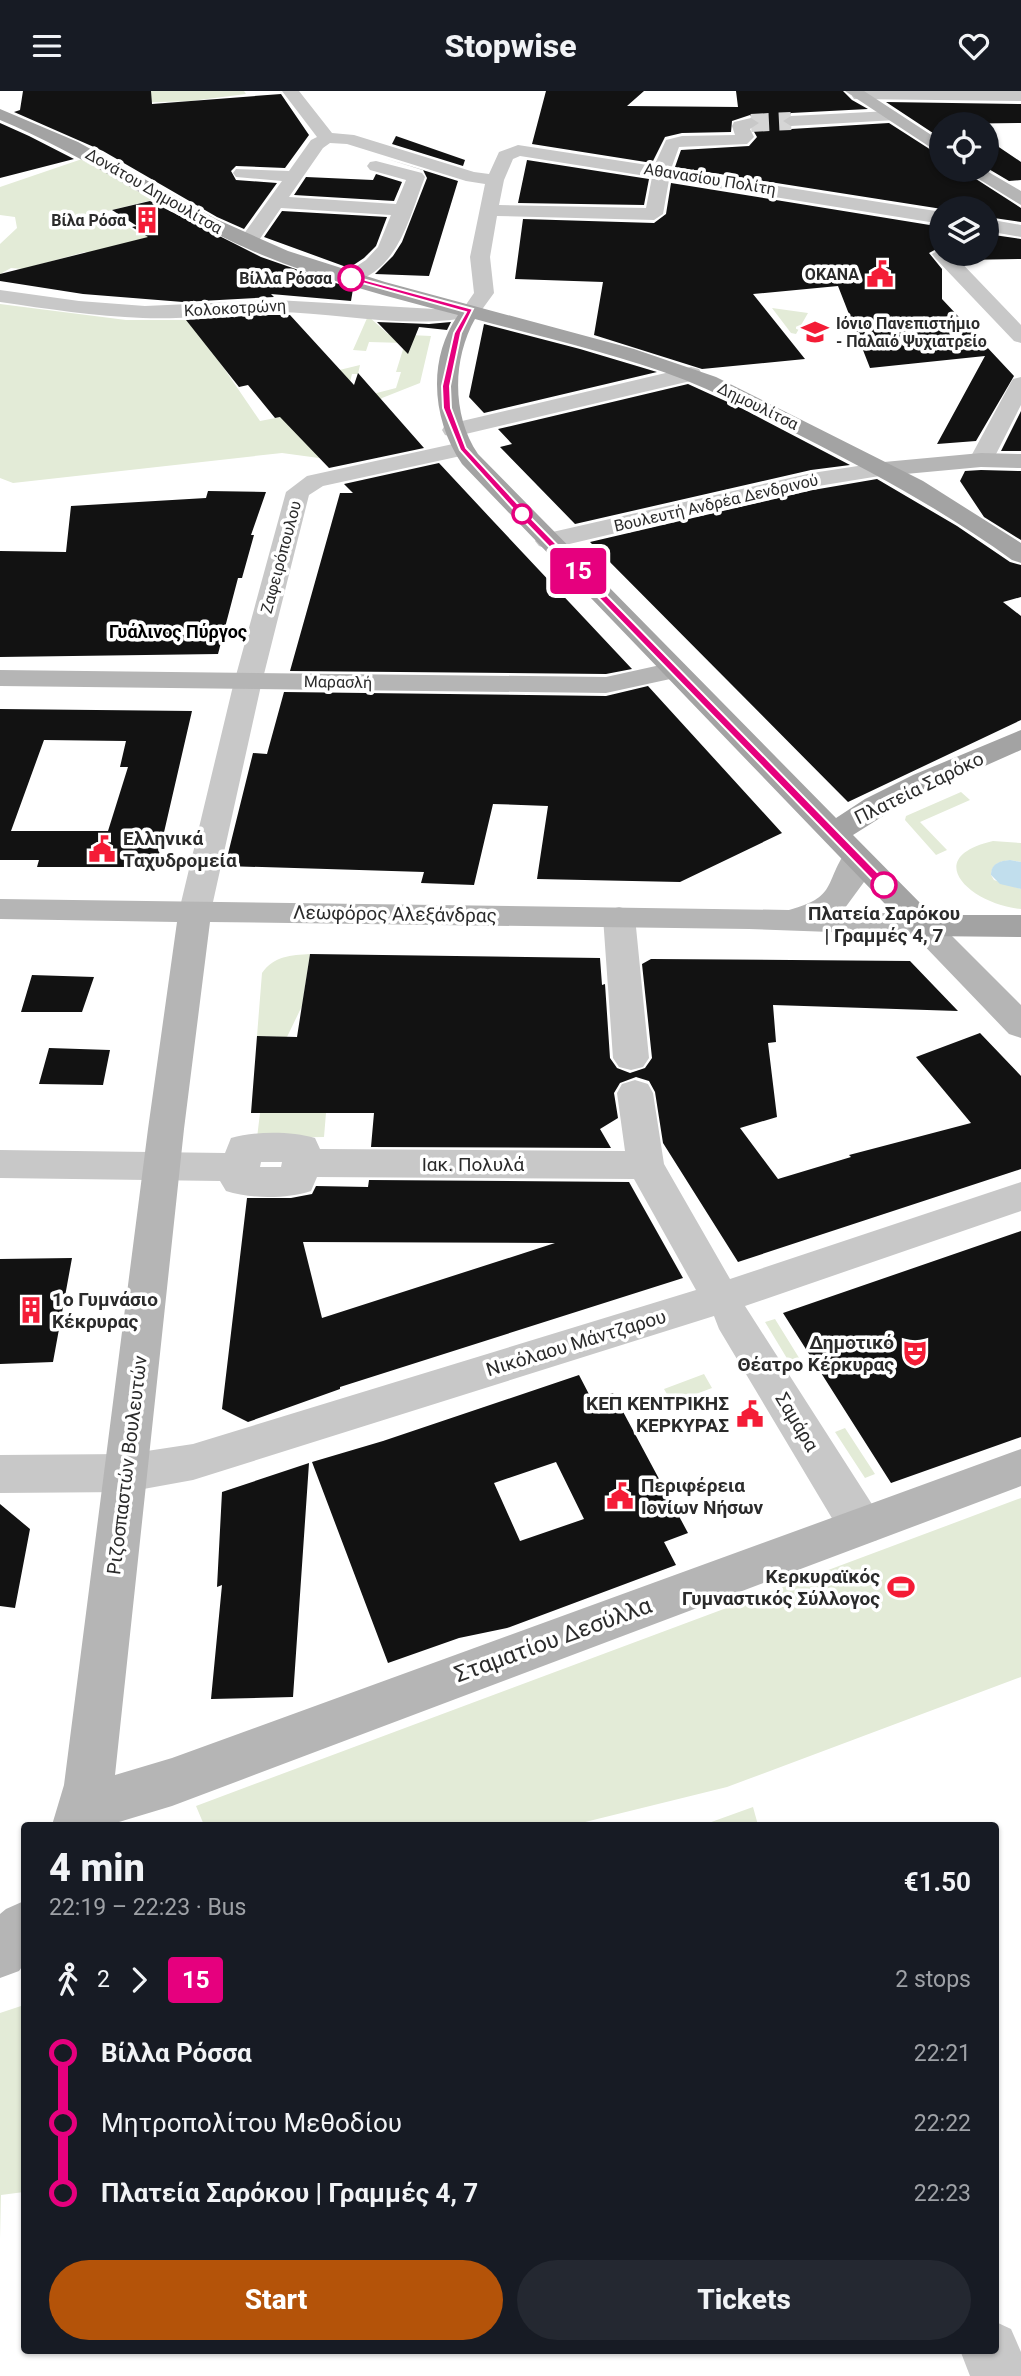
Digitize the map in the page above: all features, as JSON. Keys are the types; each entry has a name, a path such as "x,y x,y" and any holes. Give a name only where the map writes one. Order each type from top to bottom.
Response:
{"main road":[{"name":"Δονάτου Δημουλίτσα","path":"0,114 75,146 180,209 248,242 350,278 471,311"},
{"name":"Δημουλίτσα","path":"471,311 691,374 884,469 942,501 1021,555"},
{"path":"471,311 457,333 446,386 447,408 458,439 528,520 834,834"},
{"name":"Πλατεία Σαρόκο","path":"923,925 834,834 856,817 891,799 1021,739"},
{"path":"923,925 1021,926"}],"street":[{"path":"290,91 320,144 345,158 416,177 383,255 350,278"},
{"path":"856,94 1021,96"},
{"path":"856,94 929,142"},
{"path":"792,121 890,116"},
{"path":"487,210 654,214 662,177 660,171 674,143 739,141 745,137 740,125 751,123"},
{"path":"248,242 320,144 348,139 472,177 495,180"},
{"name":"Αθανασίου Πολίτη","path":"471,311 484,293 480,257 487,210 495,180 505,156 518,150 929,216"},
{"path":"242,173 294,177"},
{"path":"993,182 1021,199"},
{"path":"796,213 812,196"},
{"path":"279,197 405,205"},
{"path":"901,211 929,240"},
{"path":"999,227 1021,231"},
{"path":"953,266 1021,337"},
{"name":"Κολοκοτρώνη","path":"0,296 79,307 145,311 276,306 441,315 471,311"},
{"path":"458,439 691,374"},
{"path":"981,460 1021,384"},
{"name":"Ζαφειρόπουλου","path":"195,911 249,681 297,495 302,488 315,481 458,439"},
{"path":"884,469 981,460 1021,461"},
{"name":"Βουλευτή Ανδρέα Δενδρινού","path":"548,541 823,478 884,469"},
{"name":"Μαρασλή","path":"0,678 606,685 674,670"},
{"name":"Λεωφόρος Αλεξάνδρας","path":"789,920 820,913 841,895 853,876 857,858"},
{"name":"Λεωφόρος Αλεξάνδρας","path":"0,909 619,917 923,925"},
{"name":"Ριζοσπαστών Βουλευτών","path":"88,1820 89,1785 127,1473 160,1166 195,911"},
{"name":"Σαμάρα","path":"619,917 633,1076 645,1165 723,1301 861,1526"},
{"path":"923,925 1014,1006"},
{"name":"Ιακ. Πολυλά","path":"0,1164 242,1167 239,1181 298,1181 301,1163 645,1165"},
{"name":"Νικόλαου Μάντζαρου","path":"0,1474 45,1476 127,1473 193,1462 722,1298 1021,1196"},
{"name":"Σταματίου Δεσύλλα","path":"88,1820 163,1785 1021,1467"},
{"path":"0,1952 21,1930"},
{"path":"0,1966 21,1960"},
{"path":"991,2354 1000,2376"}],"green space":[{"path":"75,91 244,91 246,94 191,101 71,105"},
{"path":"85,158 152,200 104,212 141,235 189,223 125,280 85,252 23,269 11,268 0,274 0,244 17,228 15,217 0,215 0,187"},
{"path":"0,304 126,320 191,320 260,421 286,416 327,373 360,365 358,374 352,374 348,390 369,395 396,388 401,372 396,372 405,343 369,342 366,351 353,350 368,316 388,334 431,336 420,383 382,398 319,458 282,453 13,483 0,478"},
{"path":"772,308 808,313 796,334 791,333"},
{"path":"961,792 970,800 920,822 947,850 936,855 905,820 906,816"},
{"path":"993,841 1021,843 1021,862 998,863 991,875 994,880 1021,889 1021,909 1003,906 971,890 961,880 956,869 959,858 971,849"},
{"path":"310,954 302,1006 287,1037 257,1036 262,973 277,960"},
{"path":"260,1113 326,1113 324,1137 257,1138"},
{"path":"775,1319 801,1361 791,1365 765,1322"},
{"path":"704,1374 712,1388 672,1403 664,1389"},
{"path":"845,1428 875,1474 865,1478 835,1432"},
{"name":"Κερκυραϊκός Γυμναστικός Σύλλογος","path":"1021,1498 1021,1677 727,1787 585,1822 203,1822 196,1806"},
{"path":"753,1807 757,1822 711,1822"},
{"path":"21,2006 21,2192 1,2195 0,2239 0,2013"}],"water":[{"path":"1010,860 1021,862 1021,889 1000,884 991,875 994,865"}],"building":[{"path":"23,91 151,91 152,104 281,94 309,135 285,168 236,166 231,171 236,180 277,183 244,229 217,217 103,151 14,112 20,110"},
{"path":"546,91 644,91 627,106 738,107 736,91 843,91 868,109 791,113 781,122 791,129 889,123 929,149 929,182 981,182 1021,208 1021,222 999,219 999,196 929,196 929,207 675,167 681,150 749,146 757,137 753,130 761,124 750,115 732,121 731,132 682,133 665,137 652,163 532,144"},
{"path":"886,102 1021,104 1021,123 999,123 999,112 929,112 929,130"},
{"path":"0,123 29,136 74,159 0,178"},
{"path":"396,136 465,160 463,166 392,144"},
{"path":"999,147 1021,162 1021,180 1009,181 999,175"},
{"path":"527,160 649,179 644,205 518,203"},
{"path":"423,170 458,181 429,276 375,274 393,256 402,242 427,178"},
{"path":"376,174 402,182 394,201 294,195 306,177 373,180"},
{"name":"Ιόνιο Πανεπιστήμιο - Παλαιό Ψυχιατρείο","path":"671,183 929,225 929,266 940,266 942,269 942,299 1014,376 976,441 937,444 985,356 870,368 838,286 753,294 805,359 702,369 594,335 603,282 515,279 523,219 654,223 666,214"},
{"path":"150,201 261,257 353,289 351,301 271,294 274,297 183,302 83,294 0,281 0,274 148,237 132,227 137,226 112,210"},
{"path":"282,211 387,217 376,246 349,268 264,237"},
{"path":"999,236 1021,239 1021,259 999,259"},
{"path":"290,315 354,385 358,373 424,448 329,468 280,417 275,418 248,385 239,387 186,320"},
{"path":"377,322 451,322 447,330 419,327 408,354"},
{"path":"484,324 657,372 484,413 469,397"},
{"path":"688,384 743,409 850,465 811,470 575,524 500,447 512,444 498,429"},
{"path":"1021,411 1021,451 1001,451"},
{"path":"439,463 632,669 606,674 290,671 340,493 353,493 344,484"},
{"path":"965,471 1021,471 1021,540 984,517 960,481"},
{"path":"877,479 957,526 1010,562 1021,565 1021,597 1003,602 1021,616 1021,720 848,802 590,542 813,490"},
{"path":"208,491 266,492 251,535 254,535 242,578 238,578 218,654 0,657 0,551 66,552 71,506 206,498"},
{"path":"648,686 782,833 680,882 537,879 548,806 493,804 474,885 421,883 424,872 225,866 253,753 267,754 284,692 606,696"},
{"path":"0,709 192,711 156,867 37,867 39,860 0,860","holes":["44,740 126,741 120,767 128,767 108,831 11,831"]},
{"path":"310,954 600,958 602,985 605,984 610,1058 617,1068 630,1073 645,1068 652,1058 642,964 651,959 910,961 958,1011 773,1005 776,1042 768,1043 777,1117 740,1128 778,1179 851,1157 849,1155 971,1123 916,1057 980,1033 1021,1076 1021,1169 738,1262 663,1143 655,1092 649,1081 636,1077 620,1083 614,1093 618,1118 600,1129 611,1148 371,1147 374,1113 251,1113 257,1036 297,1037"},
{"path":"32,975 94,977 82,1012 21,1012"},
{"path":"49,1048 110,1050 103,1085 39,1084"},
{"path":"369,1180 629,1182 683,1278 340,1387 248,1422 222,1409 247,1198 291,1198 312,1194 316,1186 368,1187","holes":["303,1242 555,1243 322,1318"]},
{"name":"Δημοτικό Θέατρο Κέρκυρας","path":"1021,1231 1021,1437 891,1483 783,1313"},
{"name":"1ο Γυμνάσιο Κέκρυρας","path":"72,1258 53,1362 0,1364 0,1259"},
{"path":"579,1375 592,1400 613,1393 688,1533 664,1542 676,1565 507,1628 459,1638 388,1663 312,1462","holes":["556,1462 584,1519 520,1541 494,1483"]},
{"path":"309,1463 293,1697 211,1699 222,1585 217,1587 222,1492"},
{"path":"0,1504 30,1529 15,1608 0,1606"}],"tunnel":[{"path":"751,123 791,121"}],"bus line":[{"name":"15","path":"351,278 471,311 457,333 446,386 447,408 453,430 463,449 528,520 884,885"}],"place":[{"name":"Βίλα Ρόσα","path":"147,220"},
{"name":"ΟΚΑΝΑ","path":"880,274"},
{"name":"Βίλλα Ρόσσα","path":"351,278"},
{"name":"Ιόνιο Πανεπιστήμιο - Παλαιό Ψυχιατρείο","path":"815,332"},
{"name":"Ελληνικά Ταχυδρομεία","path":"102,849"},
{"name":"Πλατεία Σαρόκου | Γραμμές 4, 7","path":"884,885"},
{"name":"1ο Γυμνάσιο Κέκρυρας","path":"31,1310"},
{"name":"Δημοτικό Θέατρο Κέρκυρας","path":"915,1353"},
{"name":"ΚΕΠ ΚΕΝΤΡΙΚΗΣ ΚΕΡΚΥΡΑΣ","path":"750,1414"},
{"name":"Περιφέρεια Ιονίων Νήσων","path":"620,1496"},
{"name":"Κερκυραϊκός Γυμναστικός Σύλλογος","path":"901,1587"}],"district":[{"name":"Γυάλινος Πύργος","path":"178,631"}]}
